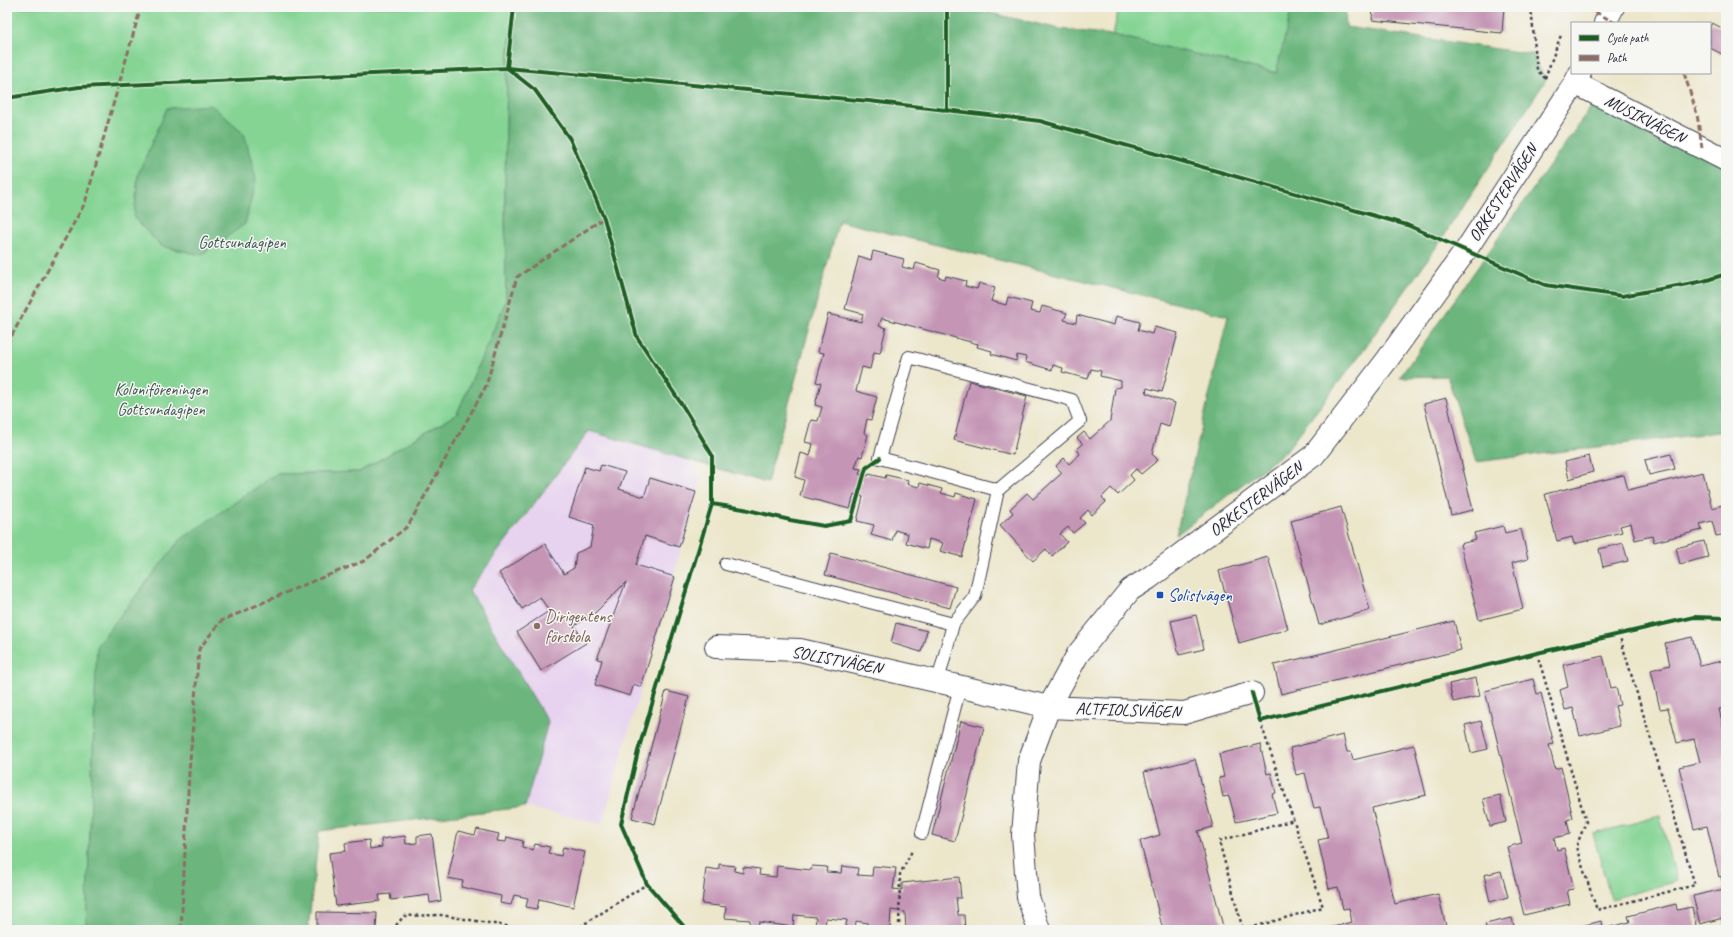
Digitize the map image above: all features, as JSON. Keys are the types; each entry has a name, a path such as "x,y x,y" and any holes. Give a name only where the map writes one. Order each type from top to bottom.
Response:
{"street":[{"path":"1606,22 1613,7"},
{"name":"MUSIKVÄGEN","path":"1573,85 1726,160"},
{"name":"ORKESTERVÄGEN","path":"1039,930 1028,897 1023,835 1029,761 1049,707 1078,654 1130,590 1156,573 1314,455 1387,360 1466,250 1573,85"},
{"name":"SOLISTVÄGEN","path":"716,647 800,650 1049,707"},
{"name":"ALTFIOLSVÄGEN","path":"1049,707 1184,713 1252,693"}],"lane":[{"path":"938,681 953,624 975,596 998,490 1080,422 1072,400 909,357 880,458 998,490"},
{"path":"726,564 953,624"},
{"path":"922,833 960,687"}],"path":[{"path":"1531,7 1537,70 1545,78 1573,85"},
{"path":"1545,78 1561,35"},
{"path":"1260,721 1537,653 1694,617 1726,618"},
{"path":"1537,653 1586,822 1576,847 1597,910 1695,885 1619,634"},
{"path":"1252,693 1260,721 1294,820 1323,907 1243,930 1220,841 1294,820"},
{"path":"899,930 900,874 922,833"},
{"path":"644,877 647,884 652,889"},
{"path":"575,930 647,884"},
{"path":"392,930 404,916 441,915 530,930"},
{"path":"682,924 687,930 694,930"}],"shaded area":[{"name":"Dirigentens förskola","path":"529,324 628,350 701,480 602,824 360,771"}],"green space":[{"name":"Gottsundagipen","path":"7,7 514,7 507,69 505,188 506,301 457,414 359,472 276,474 98,645 86,930 7,930"},
{"path":"514,7 964,7 1060,29 1113,35 1276,73 1292,7 1345,7 1346,27 1532,54 1546,80 1437,246 1359,356 1285,452 1176,535 1228,316 839,221 767,483 589,431 469,590 548,722 525,807 319,831 308,930 86,930 97,645 179,541 276,474 359,472 457,414 506,301 505,188 507,69"},
{"path":"1119,7 1292,7 1277,73 1113,35"},
{"path":"1599,96 1726,160 1726,431 1476,462 1447,376 1400,377"},
{"path":"211,105 244,133 256,179 245,224 201,255 161,246 134,218 138,174 167,108"},
{"path":"1660,816 1677,881 1611,899 1593,834"}],"building":[{"path":"1373,7 1504,7 1502,33 1372,20"},
{"path":"1712,23 1726,30 1726,56 1711,48"},
{"path":"873,251 904,259 902,267 914,270 916,263 940,270 938,277 945,279 946,276 966,281 965,286 977,289 979,283 995,288 991,301 1006,305 1008,297 1032,303 1030,311 1040,313 1042,306 1067,313 1064,320 1076,323 1077,315 1114,325 1116,316 1140,322 1138,330 1152,334 1154,327 1178,333 1162,392 1147,388 1146,393 1175,403 1169,427 1160,424 1152,454 1158,460 1141,474 1136,469 1130,475 1134,480 1118,495 1111,488 1102,497 1106,502 1092,515 1088,510 1080,518 1085,523 1073,533 1068,527 1060,534 1067,542 1052,556 1046,549 1033,561 1000,525 1013,513 1010,509 1027,493 1033,499 1062,473 1056,466 1064,458 1069,464 1080,454 1077,449 1083,444 1077,438 1084,432 1090,439 1110,421 1115,388 1121,387 1121,381 1100,376 1101,371 1091,369 1088,379 1062,372 1063,368 1053,365 1052,370 1025,362 1026,357 1017,355 1016,361 991,354 992,351 977,347 978,344 882,318 879,326 886,328 880,353 874,352 870,369 862,367 856,391 877,397 871,420 867,419 864,433 868,435 862,457 859,456 855,468 861,469 859,474 868,476 869,474 885,478 886,475 908,480 907,484 919,487 920,483 942,489 941,493 955,497 956,493 977,499 962,557 940,551 943,543 929,539 927,549 906,543 908,534 895,530 892,541 871,535 874,525 857,521 863,497 854,494 850,509 800,496 804,480 795,477 801,453 810,456 813,444 805,442 811,420 818,421 822,407 815,405 821,383 816,382 824,353 818,352 828,314 861,322 863,314 845,309 859,256 871,260"},
{"path":"969,381 1027,396 1013,455 954,440"},
{"path":"1446,398 1473,510 1451,515 1424,404"},
{"path":"1671,454 1675,469 1649,475 1645,460"},
{"path":"1589,456 1593,472 1569,479 1565,462"},
{"path":"601,465 625,472 619,489 644,497 650,478 696,492 679,547 645,536 636,565 675,577 641,687 634,684 630,696 595,685 602,660 597,659 626,582 595,613 574,626 586,643 541,671 517,632 549,611 540,597 522,609 499,573 545,544 564,574 574,568 576,553 590,547 594,525 569,517 585,467 599,471"},
{"path":"1703,472 1712,508 1726,504 1726,534 1716,536 1712,521 1700,524 1702,530 1654,542 1652,536 1635,540 1631,523 1620,526 1622,532 1574,544 1572,537 1557,541 1545,494 1624,475 1628,490"},
{"path":"1341,507 1370,610 1319,625 1291,521"},
{"path":"1503,526 1505,533 1521,529 1528,559 1512,563 1523,609 1479,620 1460,544 1476,540 1474,533"},
{"path":"1704,541 1708,557 1680,564 1676,548"},
{"path":"1623,543 1628,561 1603,567 1599,549"},
{"path":"831,553 956,587 950,608 825,575"},
{"path":"1268,557 1288,629 1239,643 1219,571"},
{"path":"1196,615 1204,649 1179,655 1171,621"},
{"path":"1454,621 1461,650 1281,694 1274,665"},
{"path":"896,623 927,631 921,652 891,643"},
{"path":"1692,637 1700,666 1726,660 1726,708 1719,709 1726,737 1726,930 1723,918 1700,924 1693,896 1724,889 1721,876 1719,877 1707,826 1694,829 1679,767 1700,762 1694,739 1677,743 1668,708 1660,709 1651,670 1670,665 1665,643"},
{"path":"1603,656 1611,688 1616,687 1620,705 1615,706 1620,726 1580,736 1573,708 1565,710 1560,690 1568,687 1563,665"},
{"path":"1476,678 1480,696 1453,702 1449,684"},
{"path":"1533,679 1537,694 1541,693 1554,744 1549,745 1555,769 1561,767 1573,818 1567,820 1570,834 1554,838 1557,850 1564,848 1574,889 1567,890 1570,904 1524,915 1507,847 1522,843 1485,691"},
{"path":"666,691 689,697 655,824 632,818"},
{"path":"961,721 984,727 955,841 932,835"},
{"path":"1481,721 1488,749 1471,753 1465,725"},
{"path":"1343,735 1347,752 1351,752 1353,760 1414,745 1426,795 1372,808 1395,904 1438,894 1447,930 1322,930 1352,922 1349,908 1343,909 1338,887 1329,889 1318,840 1328,838 1320,807 1314,808 1305,773 1296,775 1290,748"},
{"path":"1260,744 1267,774 1271,773 1276,793 1272,794 1277,813 1236,822 1229,796 1223,797 1219,778 1224,777 1219,754"},
{"path":"1195,759 1213,827 1198,831 1224,930 1163,930 1140,841 1160,835 1144,772"},
{"path":"1500,795 1506,822 1490,826 1483,799"},
{"path":"477,829 499,834 497,841 506,842 507,837 523,841 522,847 533,850 535,844 550,847 548,853 561,856 563,847 585,852 573,907 539,899 537,909 526,907 528,898 514,895 511,905 500,903 501,896 461,887 463,881 448,878 458,831 475,835"},
{"path":"432,834 441,901 430,903 429,895 391,900 390,894 379,895 380,901 336,906 329,853 346,851 345,843 369,840 370,849 382,847 381,839 405,836 406,844 417,843 417,836"},
{"path":"719,864 735,866 734,871 743,873 743,867 760,869 759,875 776,877 777,866 811,870 812,866 827,867 826,872 841,873 842,866 858,868 857,875 872,876 873,866 896,868 893,889 902,890 902,883 959,877 961,898 956,898 958,915 964,915 965,930 906,930 905,912 891,910 890,928 867,926 867,923 856,921 855,930 845,930 847,920 826,918 825,928 815,927 816,917 794,915 793,927 759,922 758,929 749,928 750,920 725,918 726,907 702,904 706,868 719,870"},
{"path":"1501,871 1508,897 1490,902 1484,875"},
{"path":"1676,904 1677,910 1692,907 1697,930 1566,930 1601,921 1602,929 1630,922 1628,916"},
{"path":"317,912 377,913 376,930 317,930"},
{"path":"1512,918 1515,930 1487,930 1485,924"}],"marked path":[{"path":"7,344 85,203 141,7"},
{"path":"1587,7 1613,22"},
{"path":"1684,74 1697,114 1702,148"},
{"path":"181,930 189,773 199,649 221,621 301,586 364,561 408,526 486,386 517,277 604,218"}],"cycle path":[{"path":"507,68 514,7"},
{"path":"947,7 947,111"},
{"path":"507,68 535,90 570,139 604,218 637,337 684,408 712,455 712,504 638,751 621,824 647,884 687,930"},
{"path":"7,98 79,87 507,68 869,101 1040,121 1407,225 1545,285 1622,296 1704,281 1726,274"},
{"path":"712,504 744,509 824,526 851,521 866,468 880,458"},
{"path":"1252,693 1260,721 1537,653 1694,617 1726,618"}],"place":[{"name":"Solistvägen","path":"1160,595"},
{"name":"Dirigentens förskola","path":"537,626"}],"park label":[{"name":"Koloniföreningen Gottsundagipen","path":"161,399"}]}
